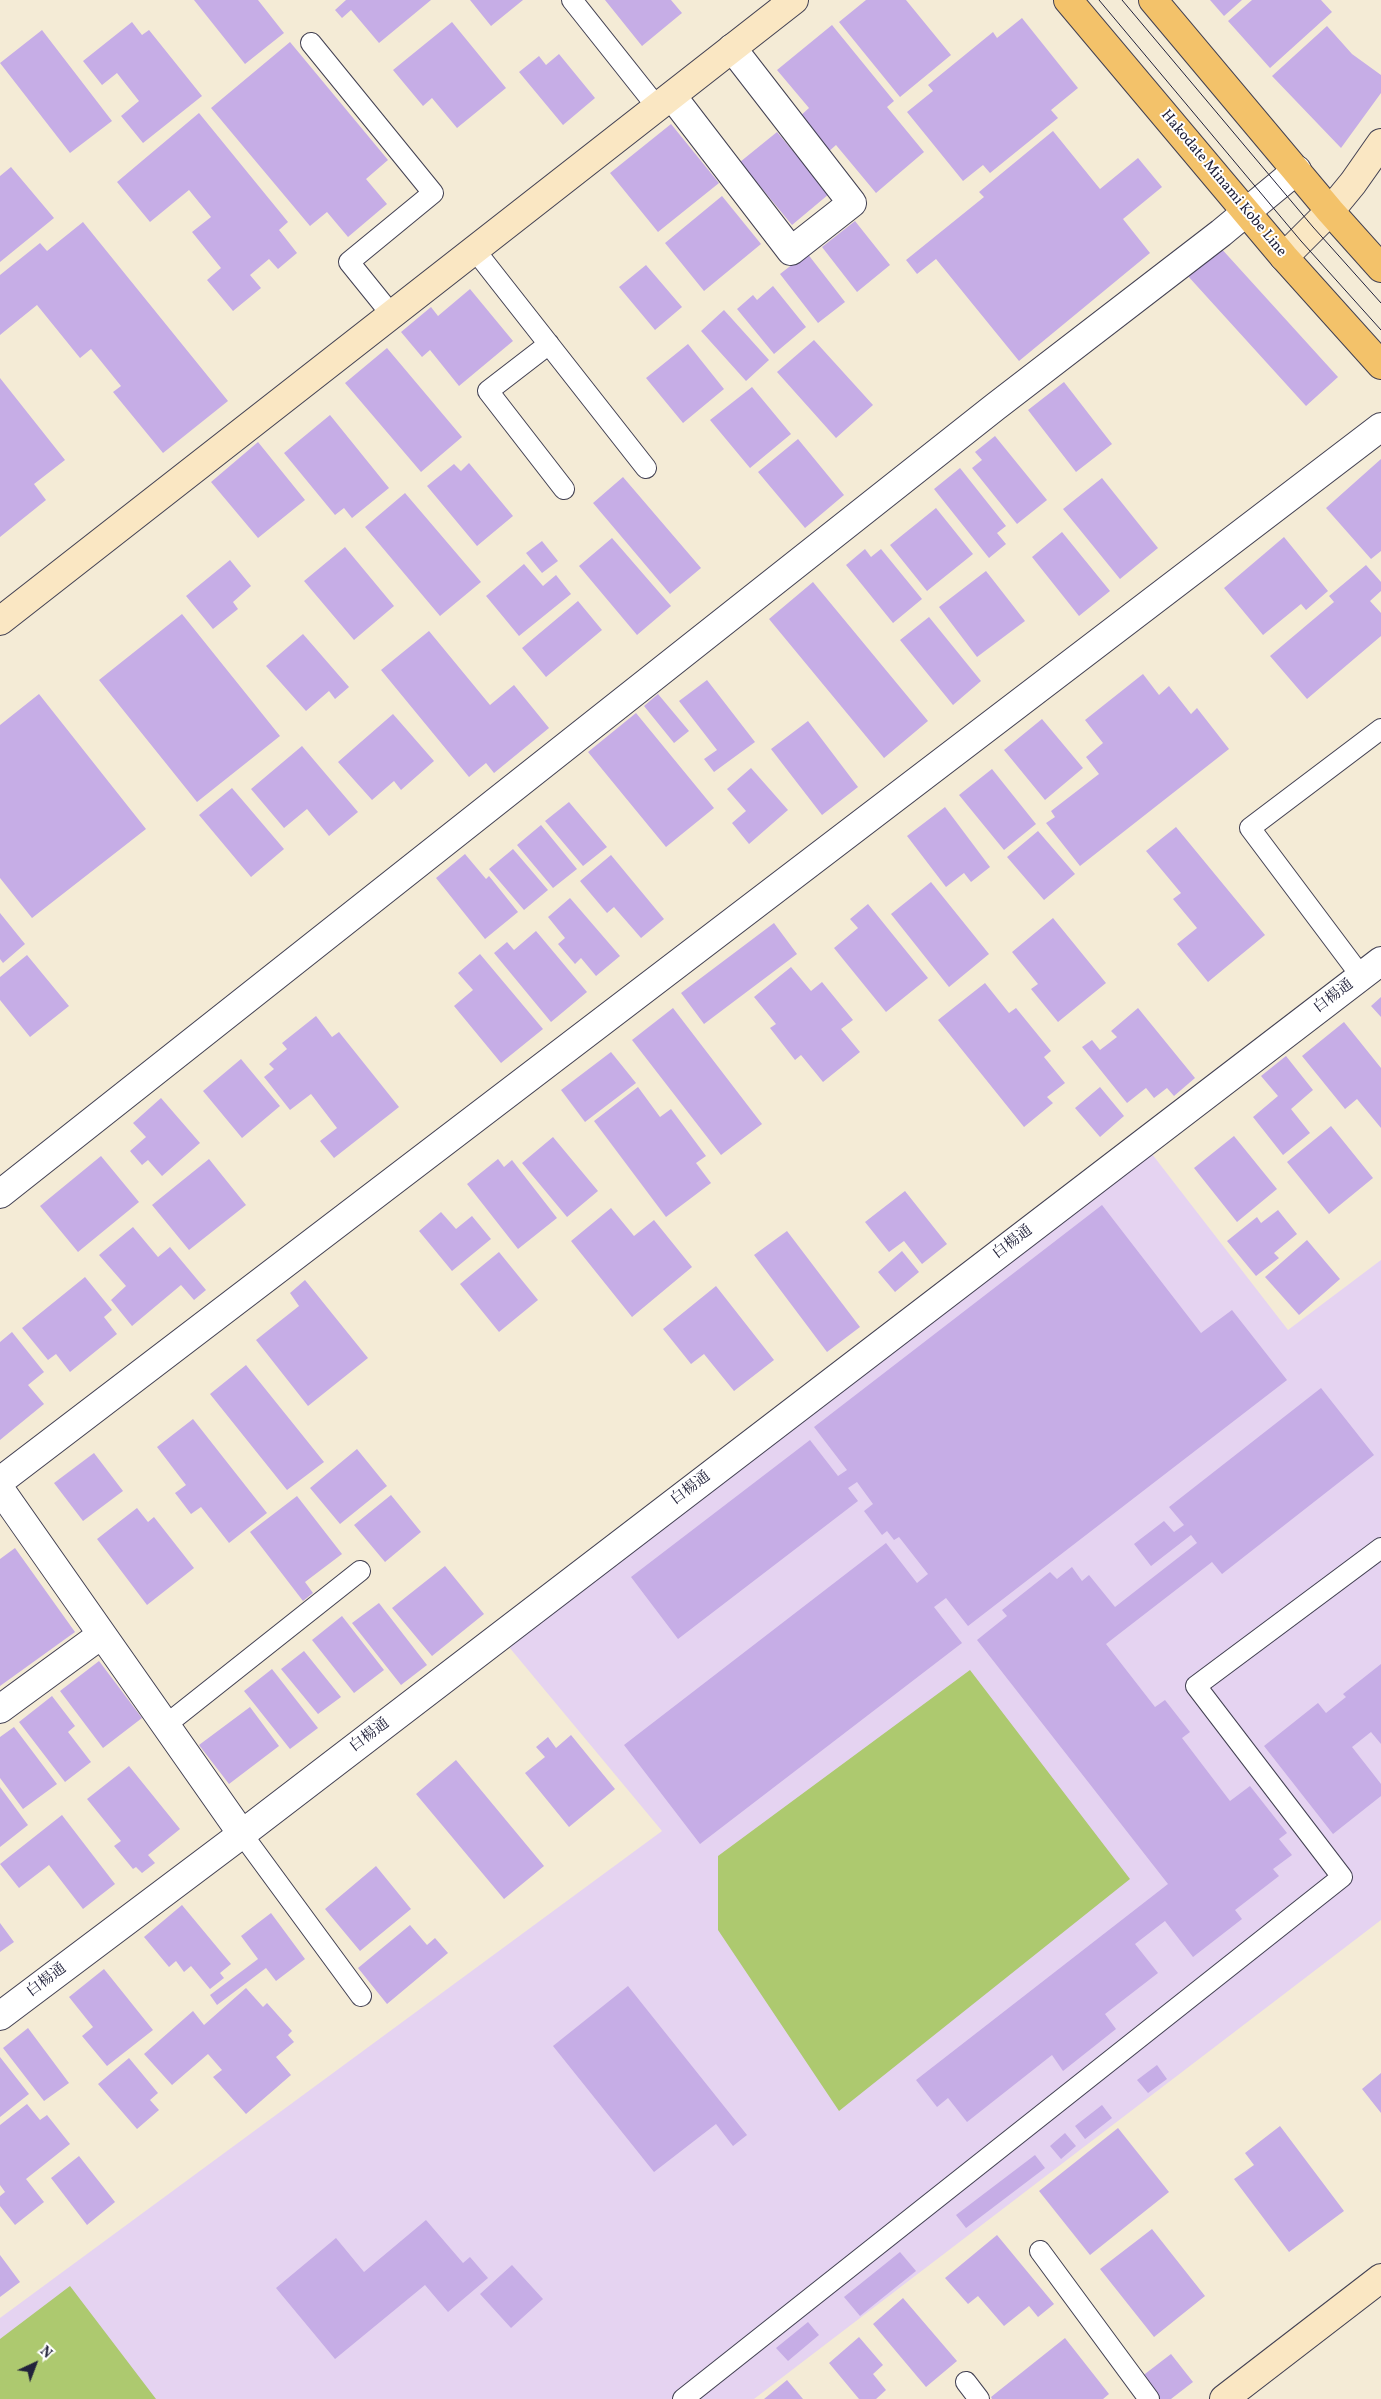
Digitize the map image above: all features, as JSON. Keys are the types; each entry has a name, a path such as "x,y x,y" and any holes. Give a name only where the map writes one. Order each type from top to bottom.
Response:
{"main road":[{"name":"Hakodate Minami Kobe Line","path":"1068,0 1284,257 1381,365"},
{"path":"1154,0 1330,211 1381,268"}],"street":[{"path":"0,621 794,0"},
{"path":"664,101 791,251 852,203 732,48"},
{"path":"1284,257 1330,211 1353,183 1381,143"},
{"path":"0,1194 980,420 1247,212 1297,170"},
{"path":"0,1481 1381,427"},
{"name":"白楊通","path":"0,2016 242,1834 1371,968"},
{"path":"0,1489 242,1834"},
{"path":"0,1709 101,1635"},
{"path":"1224,2399 1381,2278"}],"lane":[{"path":"572,0 664,101"},
{"path":"311,42 433,193 349,262 391,314"},
{"path":"474,249 646,468"},
{"path":"549,344 488,391 564,489"},
{"path":"1371,968 1250,828 1380,729"},
{"path":"683,2399 1342,1877 1196,1686 1381,1548"},
{"path":"166,1724 360,1571"},
{"path":"242,1834 361,1996"},
{"path":"1040,2251 1150,2399"},
{"path":"966,2382 979,2399"}],"shaded area":[{"path":"1152,1154 1288,1330 1381,1260 1381,1920 754,2399 0,2399 0,2318 662,1831 509,1647"}],"green space":[{"path":"970,1670 1130,1879 839,2111 718,1930 718,1856"},
{"path":"70,2286 156,2399 0,2399 0,2339"}],"building":[{"path":"194,0 258,0 284,33 245,64"},
{"path":"346,0 431,0 379,43 351,10 342,18 335,10"},
{"path":"470,0 523,0 491,26"},
{"path":"605,0 671,0 682,13 642,46"},
{"path":"866,0 906,0 951,55 900,97 839,22"},
{"path":"1210,0 1242,0 1224,16"},
{"path":"1252,0 1321,0 1332,12 1270,68 1228,21"},
{"path":"1022,18 1078,88 1051,110 1058,118 990,173 983,165 963,181 907,112 933,91 928,85 993,32 997,38"},
{"path":"132,22 142,35 149,30 202,96 143,143 121,116 139,101 117,73 102,85 83,61"},
{"path":"452,22 506,88 457,128 432,98 423,106 393,70"},
{"path":"832,25 894,101 887,107 924,152 876,193 836,145 827,153 798,118 809,108 777,70"},
{"path":"1327,26 1352,54 1381,75 1381,93 1341,148 1272,76"},
{"path":"42,30 112,121 70,153 0,63"},
{"path":"290,42 388,160 366,179 387,204 348,237 327,212 310,226 211,108"},
{"path":"559,54 595,98 563,125 519,72 539,56 546,65"},
{"path":"199,113 288,222 279,230 297,253 278,269 269,259 250,275 261,288 233,311 207,280 221,268 192,232 211,217 189,190 150,222 117,182"},
{"path":"671,124 719,183 658,232 610,173"},
{"path":"1053,131 1100,189 1138,158 1162,187 1123,219 1150,253 1019,361 936,259 917,274 906,260 984,197 979,192"},
{"path":"777,132 829,194 792,225 740,162"},
{"path":"11,167 54,218 0,262 0,176"},
{"path":"722,196 761,244 704,291 665,243"},
{"path":"855,221 890,265 857,292 822,247"},
{"path":"83,222 228,401 163,453 113,392 121,386 91,349 80,358 37,305 0,335 0,275 40,243 47,251"},
{"path":"1219,246 1338,377 1306,406 1187,275"},
{"path":"807,253 845,302 818,323 780,274"},
{"path":"646,265 682,307 655,330 619,287"},
{"path":"773,286 806,327 774,354 737,309 753,295 757,300"},
{"path":"470,289 513,341 459,386 430,350 422,357 401,332 431,307 438,316"},
{"path":"724,310 769,360 746,381 701,331"},
{"path":"814,340 873,405 836,438 777,372"},
{"path":"688,344 724,389 683,423 646,378"},
{"path":"387,348 462,437 421,472 345,383"},
{"path":"0,378 65,460 34,484 46,500 0,537"},
{"path":"1064,382 1112,444 1076,472 1028,410"},
{"path":"752,387 791,434 750,468 710,420"},
{"path":"330,415 389,488 352,518 344,508 335,515 284,453"},
{"path":"995,436 1047,500 1017,524 972,468 982,460 975,452"},
{"path":"798,439 844,495 805,528 758,472"},
{"path":"258,442 305,500 258,538 211,482"},
{"path":"1381,459 1381,551 1371,559 1326,508"},
{"path":"469,463 513,516 477,546 427,486 454,464 461,471"},
{"path":"960,468 1006,526 997,533 1006,544 989,558 934,489"},
{"path":"623,477 701,568 670,594 593,503"},
{"path":"1102,478 1158,548 1120,579 1063,509"},
{"path":"405,493 481,582 440,616 365,527"},
{"path":"936,508 973,554 927,591 890,545"},
{"path":"1062,532 1110,591 1079,616 1032,557"},
{"path":"1284,537 1328,591 1306,610 1301,604 1263,635 1224,588"},
{"path":"612,538 671,606 637,635 579,566"},
{"path":"542,541 558,561 542,573 526,553"},
{"path":"345,547 394,606 354,640 304,581"},
{"path":"865,549 871,557 881,549 922,599 893,623 846,565"},
{"path":"230,560 251,586 233,602 238,609 213,629 186,596"},
{"path":"524,564 543,586 556,575 571,594 519,636 486,596"},
{"path":"1366,565 1381,582 1381,591 1370,601 1381,613 1381,636 1307,699 1270,656 1334,602 1329,596"},
{"path":"986,571 1025,621 977,657 939,607"},
{"path":"813,582 928,721 884,758 769,619"},
{"path":"578,601 602,630 546,677 522,648"},
{"path":"182,614 280,736 197,802 99,680"},
{"path":"929,617 981,681 953,705 900,640"},
{"path":"429,631 490,705 514,685 549,728 494,773 486,763 469,777 381,670"},
{"path":"303,634 349,687 335,699 329,691 306,711 266,666"},
{"path":"1143,674 1159,695 1169,686 1191,714 1197,708 1229,749 1080,866 1046,823 1055,817 1051,811 1099,774 1086,757 1103,743 1085,720"},
{"path":"707,680 755,742 714,772 704,759 717,750 679,701"},
{"path":"39,694 146,829 32,918 0,878 0,725"},
{"path":"658,694 689,731 674,743 644,706"},
{"path":"636,713 714,808 666,847 588,752"},
{"path":"393,714 434,761 401,790 394,781 372,800 338,762"},
{"path":"1042,719 1083,768 1045,800 1004,750"},
{"path":"808,721 858,787 822,815 771,749"},
{"path":"302,746 358,812 329,836 307,809 284,828 251,789"},
{"path":"751,768 788,810 749,844 732,823 746,811 727,789"},
{"path":"992,769 1036,824 1004,850 959,795"},
{"path":"232,788 284,849 251,877 199,815"},
{"path":"569,802 607,847 583,866 545,821"},
{"path":"945,807 990,867 971,882 964,873 946,887 907,836"},
{"path":"541,825 577,869 553,888 517,845"},
{"path":"1176,827 1265,935 1208,982 1177,944 1197,928 1173,899 1181,893 1146,851"},
{"path":"1038,831 1075,874 1044,900 1007,857"},
{"path":"513,849 548,890 524,910 489,869"},
{"path":"465,854 486,879 489,876 518,912 485,939 436,878"},
{"path":"611,855 664,919 641,938 614,907 607,913 580,881"},
{"path":"931,882 989,954 949,987 891,914"},
{"path":"570,898 620,956 596,976 581,958 575,964 558,944 565,938 548,917"},
{"path":"868,904 928,978 886,1012 834,948 858,928 850,919"},
{"path":"0,913 25,944 3,963 0,959"},
{"path":"1053,918 1106,983 1058,1022 1031,989 1038,984 1012,952"},
{"path":"774,923 797,954 704,1024 681,993"},
{"path":"536,931 587,992 551,1022 494,953 507,942 514,950"},
{"path":"480,954 543,1029 501,1063 454,1006 473,990 458,973"},
{"path":"27,955 69,1006 30,1037 0,1000 0,977"},
{"path":"791,967 811,991 822,982 853,1020 841,1029 860,1052 823,1082 801,1055 795,1060 770,1028 776,1024 754,997"},
{"path":"985,983 1009,1013 1016,1008 1051,1051 1044,1057 1065,1083 1047,1097 1053,1103 1024,1127 938,1020"},
{"path":"1381,997 1381,1017 1371,1006"},
{"path":"673,1008 762,1124 721,1155 632,1040"},
{"path":"1138,1008 1195,1078 1174,1096 1167,1088 1154,1098 1146,1088 1127,1103 1082,1047 1092,1040 1100,1050 1117,1037 1111,1031"},
{"path":"316,1016 332,1037 339,1032 399,1107 334,1158 320,1141 337,1128 311,1094 290,1110 264,1077 274,1069 269,1064 287,1049 282,1043"},
{"path":"1344,1022 1381,1068 1381,1128 1357,1099 1345,1109 1302,1056"},
{"path":"611,1052 636,1083 585,1122 561,1090"},
{"path":"1286,1056 1313,1090 1291,1109 1310,1133 1283,1155 1253,1117 1278,1096 1261,1076"},
{"path":"241,1059 280,1106 242,1138 203,1091"},
{"path":"638,1087 660,1117 671,1109 706,1156 696,1163 711,1183 666,1217 594,1121"},
{"path":"1100,1087 1124,1116 1100,1137 1075,1108"},
{"path":"161,1098 200,1143 162,1176 148,1160 142,1165 130,1151 146,1137 133,1123"},
{"path":"1331,1126 1373,1178 1329,1214 1287,1162"},
{"path":"1234,1136 1277,1189 1237,1222 1194,1168"},
{"path":"553,1137 598,1191 567,1217 522,1163"},
{"path":"101,1156 139,1202 78,1252 40,1206"},
{"path":"209,1159 246,1205 189,1250 152,1205"},
{"path":"498,1159 504,1167 512,1160 557,1218 518,1249 467,1184"},
{"path":"905,1191 947,1244 922,1264 904,1241 889,1252 865,1222"},
{"path":"1102,1205 1201,1333 1232,1310 1287,1380 968,1626 946,1598 934,1607 962,1643 700,1844 624,1745 886,1543 917,1583 928,1574 899,1537 894,1540 887,1531 882,1535 864,1511 873,1504 857,1482 848,1488 858,1501 678,1639 631,1577 810,1440 838,1476 847,1470 814,1427"},
{"path":"611,1208 634,1236 654,1220 692,1267 632,1317 571,1241"},
{"path":"1278,1210 1297,1234 1274,1253 1279,1258 1256,1276 1227,1241 1257,1217 1261,1223"},
{"path":"441,1212 456,1229 472,1216 491,1239 452,1271 419,1231"},
{"path":"133,1227 158,1257 170,1247 206,1290 194,1300 181,1285 132,1326 111,1300 126,1286 99,1255"},
{"path":"787,1231 860,1327 827,1352 754,1255"},
{"path":"1307,1240 1340,1279 1299,1315 1265,1277"},
{"path":"902,1251 919,1272 895,1292 878,1272"},
{"path":"499,1252 538,1300 499,1332 460,1284"},
{"path":"85,1277 112,1310 104,1317 117,1334 70,1372 56,1354 48,1360 22,1328"},
{"path":"305,1280 368,1358 308,1406 256,1340 299,1306 290,1293"},
{"path":"716,1286 774,1360 734,1391 704,1354 691,1364 663,1329"},
{"path":"12,1332 44,1372 28,1385 44,1404 0,1440 0,1342"},
{"path":"246,1365 324,1462 287,1490 210,1394"},
{"path":"1321,1388 1374,1455 1222,1574 1212,1562 1106,1644 1155,1707 1165,1700 1190,1732 1182,1738 1230,1801 1250,1786 1287,1833 1279,1839 1292,1855 1273,1869 1279,1876 1235,1910 1242,1919 1193,1957 1165,1921 1135,1944 1158,1973 1105,2014 1116,2029 1063,2071 1052,2055 967,2122 948,2098 937,2107 916,2080 1168,1884 977,1640 1007,1616 1002,1610 1050,1572 1057,1579 1072,1567 1082,1581 1089,1575 1115,1607 1197,1543 1191,1535 1151,1566 1134,1544 1164,1521 1174,1532 1184,1525 1169,1507"},
{"path":"193,1419 267,1513 229,1543 201,1507 191,1514 175,1493 186,1485 157,1447"},
{"path":"357,1449 387,1486 340,1524 310,1488"},
{"path":"94,1453 123,1491 83,1521 54,1483"},
{"path":"391,1495 421,1532 385,1562 354,1525"},
{"path":"297,1496 342,1554 305,1582 313,1593 303,1601 250,1532"},
{"path":"137,1508 148,1522 154,1517 194,1568 147,1605 97,1539"},
{"path":"15,1548 75,1632 0,1686 0,1559"},
{"path":"445,1566 484,1614 432,1656 392,1608"},
{"path":"379,1603 427,1665 401,1685 352,1623"},
{"path":"342,1616 384,1670 354,1693 312,1640"},
{"path":"304,1651 341,1697 318,1714 281,1669"},
{"path":"99,1661 142,1718 103,1748 60,1691"},
{"path":"1381,1664 1381,1744 1371,1732 1352,1747 1381,1784 1381,1796 1333,1834 1264,1746 1318,1703 1326,1713 1346,1697 1343,1694"},
{"path":"272,1669 318,1728 290,1749 244,1691"},
{"path":"52,1696 75,1726 68,1732 91,1762 65,1782 19,1722"},
{"path":"250,1707 279,1746 229,1784 199,1745"},
{"path":"14,1727 57,1784 23,1809 0,1778 0,1737"},
{"path":"571,1735 615,1789 569,1827 525,1773 545,1757 536,1747 548,1737 556,1748"},
{"path":"456,1760 544,1866 504,1899 416,1794"},
{"path":"129,1766 180,1829 148,1855 155,1863 142,1873 136,1867 133,1869 114,1846 121,1841 87,1799"},
{"path":"0,1787 28,1825 0,1847"},
{"path":"62,1815 115,1884 83,1909 49,1865 19,1888 0,1864"},
{"path":"376,1866 411,1909 360,1951 325,1909"},
{"path":"182,1905 231,1964 220,1973 224,1978 210,1989 191,1966 184,1972 176,1961 169,1967 144,1937"},
{"path":"271,1913 305,1959 276,1981 266,1968 217,2005 210,1995 258,1959 241,1936"},
{"path":"0,1923 14,1942 0,1952"},
{"path":"410,1925 427,1945 435,1938 448,1953 387,2004 358,1968"},
{"path":"104,1969 153,2030 107,2066 82,2036 93,2027 69,1997"},
{"path":"628,1986 747,2135 733,2146 716,2124 654,2172 553,2046"},
{"path":"246,1988 263,2007 267,2003 292,2031 288,2035 294,2042 276,2057 291,2075 246,2114 213,2077 222,2070 208,2054 172,2085 144,2054 193,2011 204,2025"},
{"path":"28,2028 69,2083 44,2101 3,2048"},
{"path":"0,2057 29,2094 0,2117"},
{"path":"129,2058 158,2093 150,2100 159,2110 137,2129 98,2084"},
{"path":"1157,2065 1167,2079 1148,2093 1137,2080"},
{"path":"1381,2073 1381,2113 1362,2089"},
{"path":"27,2104 40,2120 47,2115 70,2144 26,2179 44,2202 15,2225 0,2206 0,2196 5,2192 0,2185 0,2125"},
{"path":"1102,2105 1112,2118 1085,2139 1075,2126"},
{"path":"1280,2126 1344,2211 1289,2252 1234,2179 1254,2165 1245,2153"},
{"path":"1118,2128 1169,2192 1090,2255 1039,2191"},
{"path":"1065,2133 1076,2146 1061,2159 1050,2146"},
{"path":"1035,2155 1045,2168 966,2228 956,2215"},
{"path":"79,2156 115,2202 87,2225 51,2178"},
{"path":"426,2220 463,2263 470,2257 488,2278 448,2312 425,2285 335,2359 276,2288 336,2238 364,2272"},
{"path":"1152,2229 1205,2296 1154,2337 1100,2269"},
{"path":"997,2235 1054,2304 1038,2317 1029,2306 1004,2326 978,2296 968,2304 945,2278"},
{"path":"900,2252 916,2271 860,2316 844,2297"},
{"path":"0,2255 20,2282 0,2297"},
{"path":"512,2265 543,2299 511,2328 480,2294"},
{"path":"903,2298 957,2361 926,2387 873,2324"},
{"path":"808,2322 819,2335 788,2361 776,2348"},
{"path":"859,2337 883,2365 873,2374 886,2390 876,2399 859,2399 829,2363"},
{"path":"1065,2338 1109,2394 1103,2399 992,2399 991,2397"},
{"path":"1171,2354 1193,2382 1171,2399 1159,2399 1141,2377"},
{"path":"787,2380 803,2399 764,2399"}],"tram line":[{"path":"1099,0 1301,241 1381,330"},
{"path":"1122,0 1313,227 1381,303"}]}
